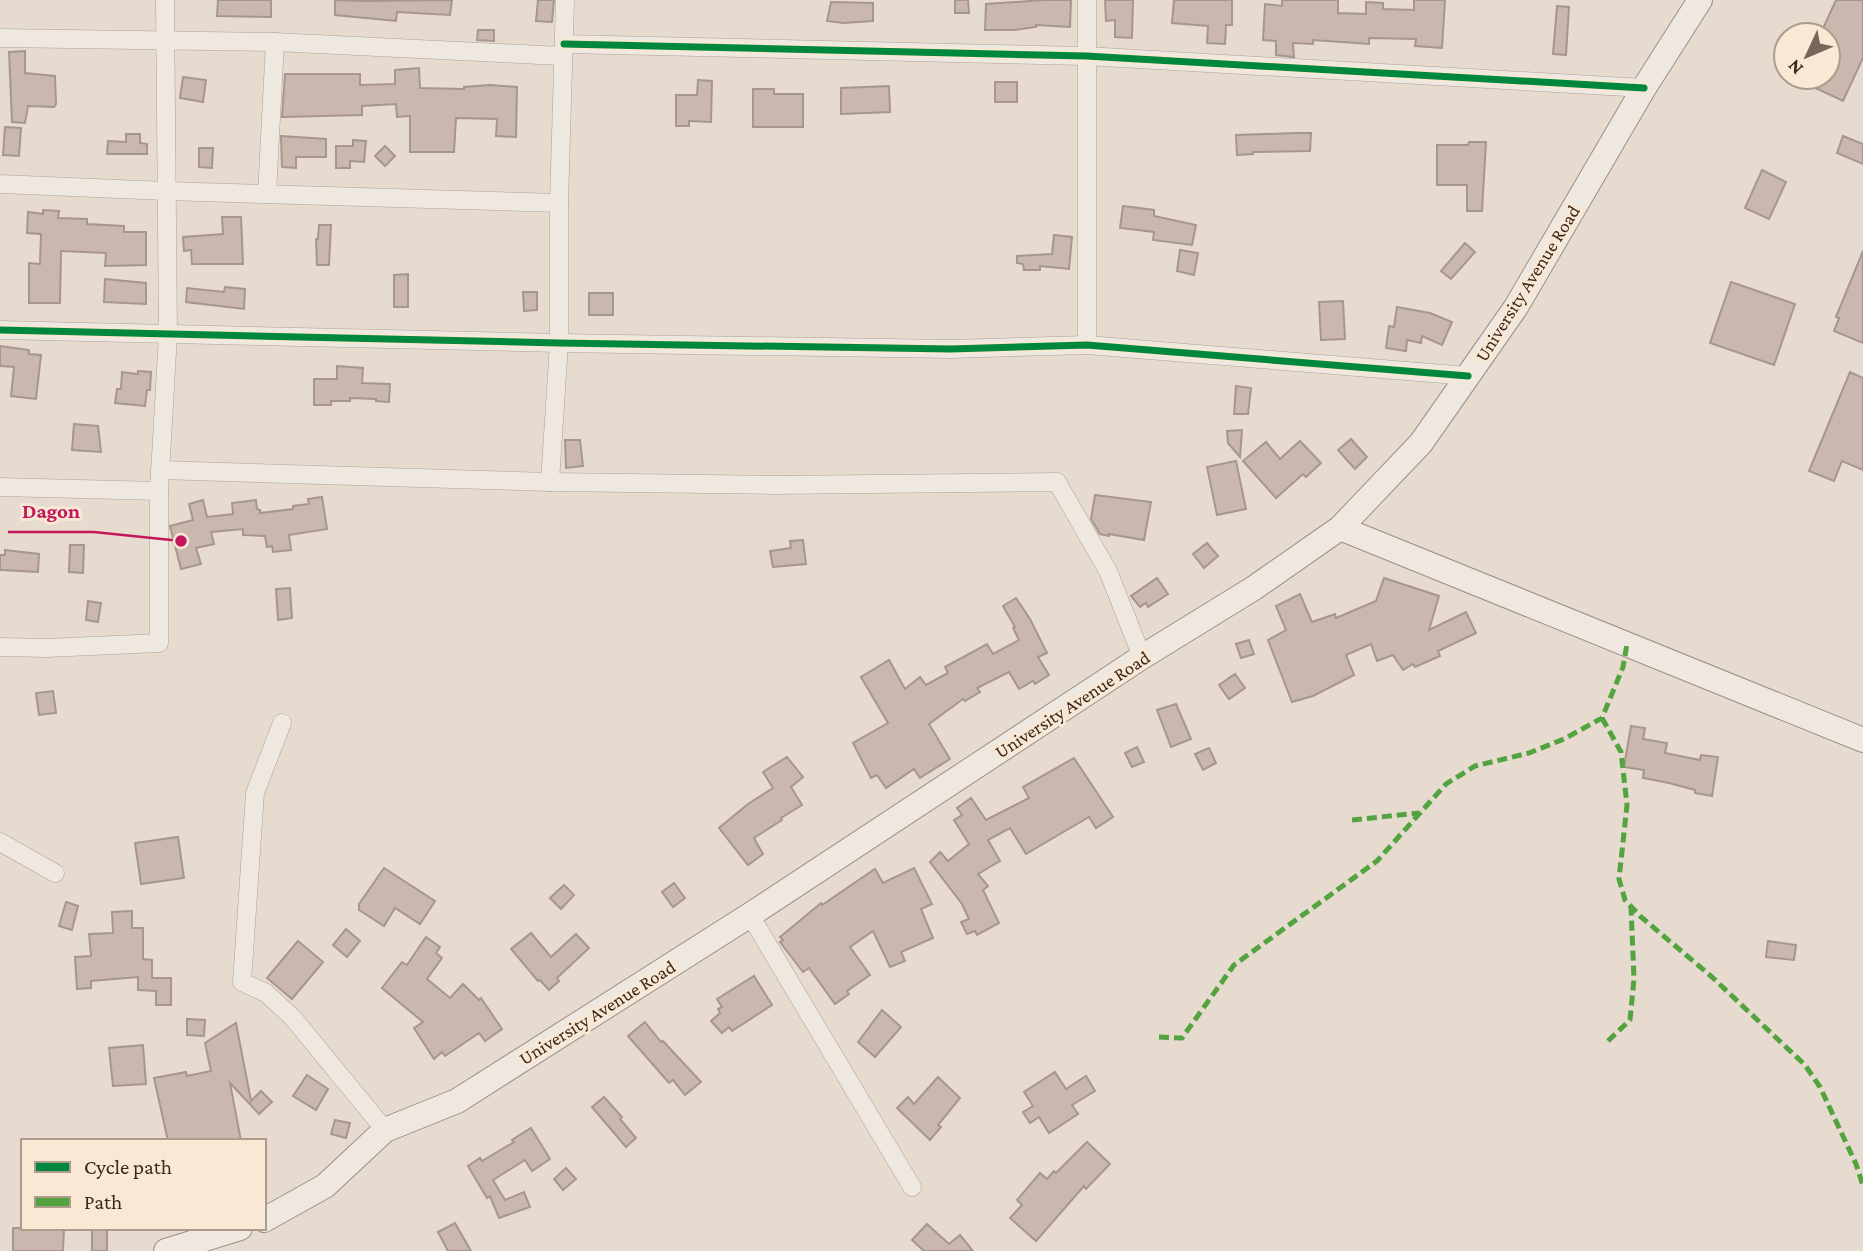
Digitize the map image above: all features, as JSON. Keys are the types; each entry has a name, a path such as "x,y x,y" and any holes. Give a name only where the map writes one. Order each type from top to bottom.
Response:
{"main road":[{"name":"University Avenue Road","path":"266,1219 325,1186 385,1130 457,1101 750,915 1142,657 1254,588 1340,528 1421,443 1516,307 1644,88 1700,0"},
{"path":"1340,528 1863,740"},
{"path":"166,1251 234,1230"}],"street":[{"path":"0,647 47,648 159,643 159,491 168,335 165,0"},
{"path":"550,482 559,343 559,203 565,0"},
{"path":"1087,0 1087,345"},
{"path":"0,38 563,50 1086,57 1644,88"},
{"path":"267,194 275,42"},
{"path":"0,184 559,203"},
{"path":"0,330 951,349 1087,345 1468,376"},
{"path":"160,470 550,482 775,485 1057,482 1108,571 1142,657"},
{"path":"0,487 159,491"},
{"path":"282,723 255,793 242,982 266,993 293,1018 385,1130"},
{"path":"0,842 55,873"},
{"path":"750,915 912,1187"}],"building":[{"path":"218,0 271,0 271,17 217,16"},
{"path":"335,0 452,0 450,15 397,12 396,21 335,15"},
{"path":"538,0 554,0 552,22 536,21"},
{"path":"955,0 968,0 969,13 955,13"},
{"path":"1071,0 1070,27 1036,25 1014,30 985,30 986,4"},
{"path":"1105,0 1133,0 1132,38 1115,37 1115,20 1106,21"},
{"path":"1174,0 1232,0 1232,25 1226,25 1225,44 1207,43 1208,26 1172,23"},
{"path":"1282,0 1338,0 1338,13 1366,14 1366,2 1383,3 1383,9 1414,10 1414,0 1445,0 1442,48 1415,46 1416,39 1369,38 1369,44 1313,40 1313,44 1293,43 1294,57 1276,55 1276,41 1263,40 1265,4 1282,6"},
{"path":"1836,0 1863,0 1863,58 1843,101 1822,91 1842,91 1842,21 1826,21"},
{"path":"831,2 873,3 873,21 827,21"},
{"path":"1557,6 1569,7 1566,55 1553,54"},
{"path":"478,30 494,30 494,41 477,40"},
{"path":"25,51 25,73 55,76 56,104 54,107 28,106 25,123 12,122 9,52"},
{"path":"419,68 420,88 464,89 490,85 517,87 516,137 496,136 497,119 456,118 454,152 410,152 410,116 397,117 396,104 362,106 362,115 282,117 285,74 360,74 360,85 395,84 395,70"},
{"path":"183,77 206,80 203,102 180,98"},
{"path":"698,80 712,81 711,122 689,121 689,126 676,126 676,95 697,95"},
{"path":"995,82 1017,82 1017,102 995,102"},
{"path":"889,86 890,112 841,114 841,88"},
{"path":"753,89 774,89 774,94 803,94 803,127 753,127"},
{"path":"5,127 21,128 19,156 3,155"},
{"path":"1311,133 1310,151 1253,152 1237,155 1236,135"},
{"path":"126,134 140,134 140,143 147,144 147,154 107,154 108,141 126,142"},
{"path":"281,136 326,139 326,157 296,157 296,168 282,167"},
{"path":"1843,136 1863,144 1863,164 1837,153"},
{"path":"353,140 366,141 364,162 350,161 350,168 336,168 336,146 353,146"},
{"path":"1469,142 1486,142 1482,211 1467,211 1467,185 1437,185 1437,145 1468,145"},
{"path":"385,146 395,156 385,166 375,156"},
{"path":"199,148 213,148 212,168 199,167"},
{"path":"1762,170 1786,182 1769,219 1745,208"},
{"path":"1123,206 1154,210 1154,216 1196,225 1192,245 1153,240 1154,232 1120,228"},
{"path":"43,210 59,211 58,218 87,219 87,224 124,226 124,232 146,232 146,265 105,266 106,253 61,251 60,303 29,303 29,263 40,264 41,234 27,233 28,212 43,214"},
{"path":"222,217 241,217 243,264 192,264 191,250 184,251 183,237 223,234"},
{"path":"319,225 331,225 329,265 317,265 316,239"},
{"path":"1054,235 1072,237 1069,269 1040,266 1040,270 1024,270 1023,264 1017,263 1017,256 1052,254"},
{"path":"1465,243 1475,252 1451,279 1441,271"},
{"path":"1180,250 1198,253 1194,275 1177,271"},
{"path":"1863,251 1863,343 1834,331 1839,318 1836,317"},
{"path":"408,274 408,307 394,307 394,275"},
{"path":"105,279 146,283 146,304 104,302"},
{"path":"1731,282 1795,304 1774,365 1710,343"},
{"path":"225,287 245,289 244,309 186,302 187,288 224,292"},
{"path":"523,292 537,292 537,310 524,311"},
{"path":"589,293 613,293 613,315 589,315"},
{"path":"1343,301 1345,339 1321,340 1319,302"},
{"path":"1397,307 1430,313 1452,322 1442,345 1422,336 1421,343 1407,340 1406,351 1386,348 1389,326 1394,327"},
{"path":"0,346 29,350 29,354 41,355 36,399 11,396 14,367 0,366"},
{"path":"337,366 363,368 362,383 390,384 389,402 350,398 350,401 331,401 331,405 314,405 314,379 337,379"},
{"path":"138,371 151,372 150,390 147,390 145,406 115,403 117,389 121,389 122,372 138,374"},
{"path":"1850,372 1863,378 1863,470 1842,461 1834,481 1809,471"},
{"path":"1236,386 1251,388 1248,414 1234,414"},
{"path":"74,424 98,426 101,452 72,450"},
{"path":"1242,430 1240,457 1228,443 1227,431"},
{"path":"1351,439 1367,457 1355,469 1338,450"},
{"path":"565,440 580,440 583,466 566,468"},
{"path":"1300,441 1321,463 1306,477 1303,474 1276,498 1243,461 1266,442 1280,459"},
{"path":"1236,461 1246,509 1217,515 1207,467"},
{"path":"1095,495 1151,502 1144,540 1100,534 1091,519"},
{"path":"322,497 327,529 289,535 291,550 273,552 272,546 267,547 265,536 243,535 243,529 211,532 214,544 196,548 201,564 181,569 170,526 193,520 189,504 203,500 207,517 233,514 232,503 256,500 260,513 293,509 293,506 309,504 308,499"},
{"path":"803,540 806,564 773,567 770,551 791,548 790,541"},
{"path":"1207,543 1218,556 1204,568 1193,554"},
{"path":"70,545 84,545 83,573 69,572"},
{"path":"5,550 39,554 38,572 0,570 0,555 5,555"},
{"path":"1157,578 1168,594 1148,607 1146,603 1140,607 1131,596"},
{"path":"1384,578 1439,596 1429,630 1466,612 1476,633 1438,651 1440,656 1403,670 1393,655 1377,661 1371,644 1346,655 1354,675 1313,696 1292,702 1268,640 1286,630 1276,606 1300,594 1312,622 1335,614 1336,618 1376,601"},
{"path":"290,588 292,618 278,620 276,589"},
{"path":"1016,598 1047,653 1038,657 1049,675 1035,684 1033,681 1019,689 1009,672 977,688 980,692 965,701 963,699 929,724 950,759 920,778 914,769 886,788 877,775 871,778 853,743 888,723 861,677 889,660 905,689 920,677 926,685 948,673 945,667 987,644 993,654 1019,640 1003,606"},
{"path":"88,601 101,603 98,622 86,620"},
{"path":"1249,640 1254,654 1241,658 1236,644"},
{"path":"1235,674 1245,688 1229,699 1219,685"},
{"path":"53,691 56,713 39,715 36,693"},
{"path":"1176,704 1191,739 1171,747 1157,710"},
{"path":"1631,726 1645,728 1643,739 1667,743 1665,753 1700,760 1701,755 1718,757 1712,796 1643,778 1644,770 1624,767"},
{"path":"1137,747 1144,762 1132,767 1125,753"},
{"path":"1209,748 1216,763 1203,770 1195,754"},
{"path":"787,757 803,777 791,787 802,805 754,838 763,854 748,865 719,828 773,788 763,772"},
{"path":"1074,758 1113,817 1096,828 1089,817 1026,854 1010,828 988,840 1000,861 978,874 988,886 983,890 999,923 977,935 975,931 967,934 961,922 969,919 962,904 930,862 940,852 948,861 969,844 954,820 962,815 957,808 971,798 986,820 1029,798 1023,787"},
{"path":"178,837 184,878 141,884 135,843"},
{"path":"384,868 435,901 420,924 395,908 384,926 359,910 359,904"},
{"path":"914,868 932,904 921,909 933,938 901,952 905,961 890,967 873,931 850,947 870,975 847,991 849,994 835,1004 809,968 803,972 780,942 783,940 780,937 821,903 822,905 875,869 883,883"},
{"path":"674,883 685,898 673,907 662,892"},
{"path":"564,885 574,895 561,909 550,898"},
{"path":"66,902 78,906 72,930 59,926"},
{"path":"132,911 132,928 143,928 143,959 152,960 152,978 171,978 171,1005 156,1005 156,991 138,990 138,977 91,981 91,988 77,989 75,957 91,956 89,934 113,933 112,912"},
{"path":"346,929 360,941 347,957 333,945"},
{"path":"531,933 551,957 576,934 589,948 557,978 559,981 549,990 511,949"},
{"path":"426,937 440,947 436,953 442,958 427,979 450,998 463,984 479,1000 481,998 502,1029 485,1041 479,1033 445,1056 442,1052 434,1059 414,1028 423,1022 382,988 402,962 407,965"},
{"path":"298,941 323,962 292,999 267,978"},
{"path":"1768,941 1796,945 1794,960 1766,957"},
{"path":"754,976 772,1005 732,1031 729,1027 722,1033 711,1021 720,1013 718,1009 722,1007 717,999"},
{"path":"882,1010 901,1027 875,1057 858,1042"},
{"path":"187,1019 205,1020 204,1036 187,1035"},
{"path":"645,1022 701,1082 685,1095 673,1080 669,1083 628,1036"},
{"path":"236,1023 251,1101 261,1091 272,1102 259,1114 230,1083 241,1139 168,1139 154,1078 211,1071 205,1043"},
{"path":"143,1045 146,1084 113,1086 109,1048"},
{"path":"1055,1072 1066,1089 1086,1076 1095,1091 1072,1105 1078,1114 1049,1133 1039,1117 1030,1123 1023,1112 1033,1106 1024,1092"},
{"path":"307,1075 328,1089 316,1110 293,1096"},
{"path":"938,1077 960,1098 938,1125 941,1127 930,1140 897,1108 908,1097 914,1104"},
{"path":"604,1097 636,1138 626,1147 592,1107"},
{"path":"335,1120 350,1123 346,1138 331,1134"},
{"path":"531,1128 550,1159 532,1171 525,1160 493,1180 505,1200 524,1192 530,1207 499,1218 490,1196 487,1198 468,1166 514,1142 512,1140"},
{"path":"1087,1142 1110,1164 1086,1189 1084,1186 1036,1241 1010,1218 1022,1205 1017,1200 1040,1173 1047,1179"},
{"path":"566,1168 576,1179 563,1190 554,1179"},
{"path":"455,1223 471,1251 448,1251 438,1232"},
{"path":"927,1224 949,1244 960,1235 973,1251 924,1251 912,1240"},
{"path":"13,1228 64,1230 63,1251 13,1251"},
{"path":"92,1230 107,1230 107,1251 92,1251"}],"marked path":[{"path":"1159,1037 1182,1038 1234,965 1377,861 1446,784 1475,766 1529,753 1564,739 1602,718 1623,667 1627,644"},
{"path":"1602,718 1621,752 1627,805 1619,879 1625,900 1805,1065 1820,1087 1856,1164 1863,1186"},
{"path":"1352,820 1419,813"},
{"path":"1608,1041 1630,1020 1634,979 1631,907"}],"cycle path":[{"path":"564,44 1086,56 1644,88"},
{"path":"0,330 951,349 1087,345 1468,376"}],"place":[{"name":"Dagon","path":"181,541"}]}
